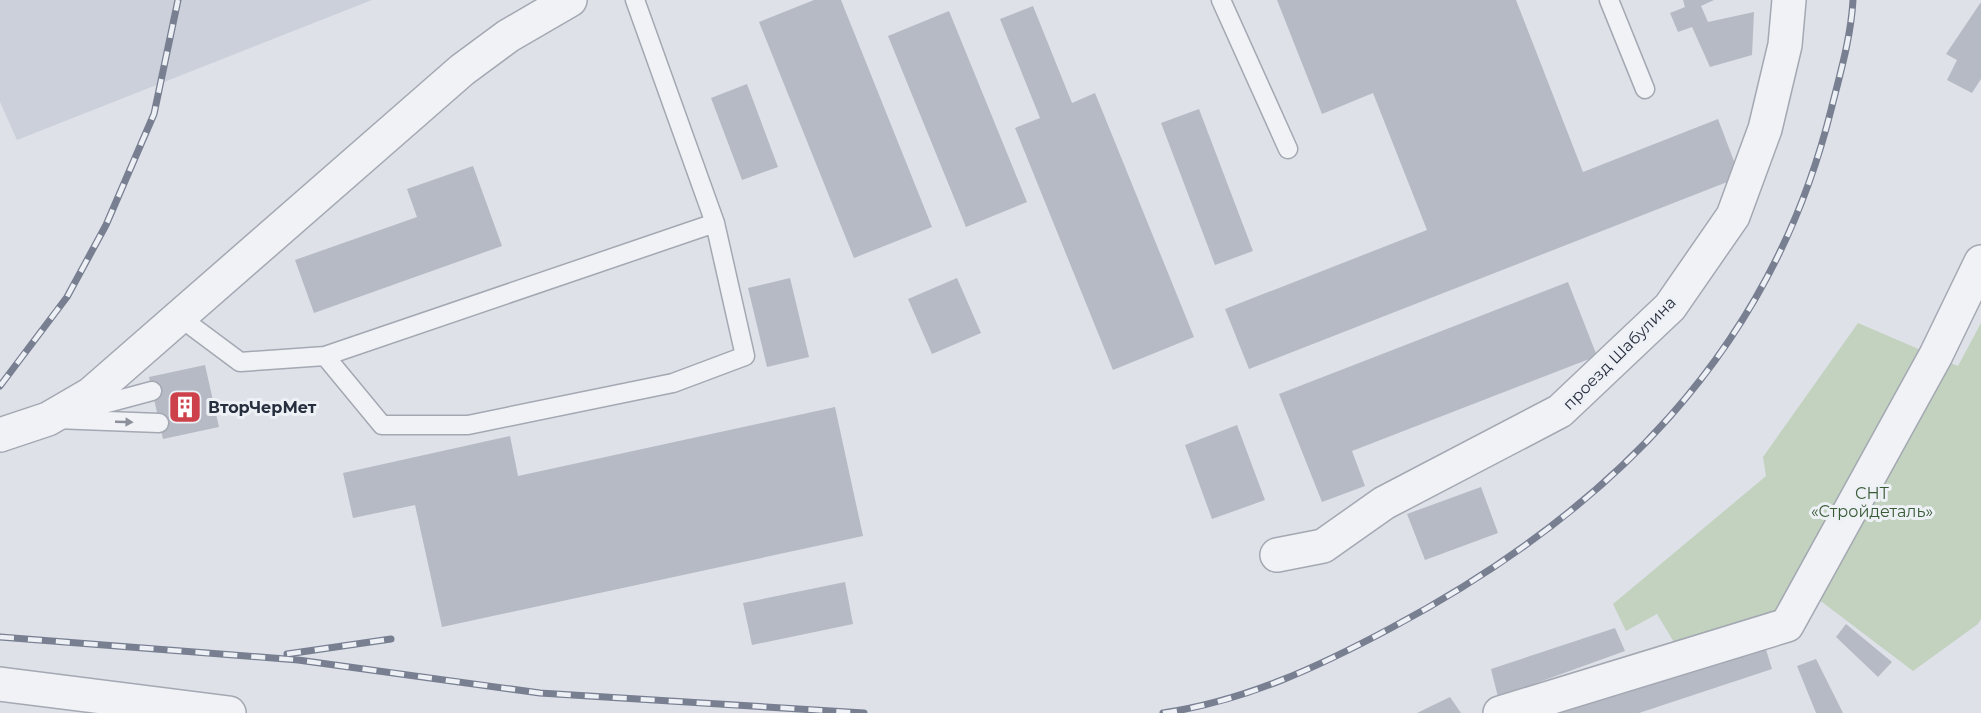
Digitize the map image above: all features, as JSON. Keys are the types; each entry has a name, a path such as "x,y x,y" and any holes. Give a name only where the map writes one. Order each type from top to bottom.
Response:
{"street":[{"path":"0,435 48,419 91,394 181,313 462,70 508,36 570,0"},
{"name":"проезд Шабулина","path":"1277,555 1323,546 1384,503 1560,411 1670,307 1733,216 1764,129 1785,45 1789,0"},
{"path":"1500,713 1787,625 1936,356 1981,262"},
{"path":"0,684 229,713"}],"lane":[{"path":"325,356 382,425 468,425 674,383 745,356 715,223 635,0"},
{"path":"1221,0 1288,148"},
{"path":"1609,0 1645,89"},
{"path":"181,313 193,327 240,362 325,356 715,223"},
{"path":"48,419 152,391"},
{"path":"48,419 159,423"}],"shaded area":[{"path":"0,0 372,0 17,140 0,102"}],"green space":[{"name":"СНТ «Стройдеталь»","path":"1858,323 1958,366 1981,323 1981,619 1978,624 1913,671 1822,602 1802,590 1752,630 1680,652 1657,614 1626,631 1613,604 1766,476 1763,457"}],"building":[{"path":"814,0 841,0 932,227 854,258 759,22"},
{"path":"1277,0 1516,0 1583,172 1718,119 1740,177 1249,369 1225,309 1427,230 1373,93 1322,114"},
{"path":"1683,0 1714,0 1701,6 1708,22 1754,12 1752,55 1710,67 1692,27 1678,32 1670,13 1685,7"},
{"path":"1981,2 1981,79 1972,93 1947,80 1957,60 1946,54"},
{"path":"1033,6 1072,103 1095,93 1194,337 1113,370 1015,128 1040,118 1000,19"},
{"path":"949,11 1027,202 966,227 888,36"},
{"path":"747,84 778,167 742,180 711,98"},
{"path":"1199,109 1253,251 1215,265 1161,123"},
{"path":"473,166 502,246 314,313 295,260 417,217 407,189"},
{"path":"790,278 809,357 767,367 748,288"},
{"path":"957,278 981,333 932,354 908,299"},
{"path":"1568,282 1597,356 1352,451 1365,486 1322,502 1279,394"},
{"name":"ВторЧерМет","path":"205,365 219,427 163,439 149,377"},
{"path":"835,407 863,536 442,627 415,505 353,518 343,473 510,436 518,476"},
{"path":"1237,425 1265,500 1212,519 1185,445"},
{"path":"1481,487 1498,533 1425,560 1407,514"},
{"path":"845,582 853,624 752,645 743,603"},
{"path":"1846,624 1892,662 1878,677 1836,637"},
{"path":"1615,628 1625,651 1498,697 1491,669"},
{"path":"1764,643 1772,669 1639,713 1557,713"},
{"path":"1816,659 1843,713 1816,713 1797,666"},
{"path":"1450,697 1461,713 1417,713"}],"railway":[{"path":"0,386 67,297 106,225 154,114 178,0"},
{"path":"1163,713 1223,700 1280,681 1391,628 1469,583 1542,533 1609,478 1669,417 1722,351 1767,278 1803,198 1831,110 1850,28 1853,0"},
{"path":"0,637 298,660 540,693 864,713"},
{"path":"287,654 391,639"}],"place":[{"name":"ВторЧерМет","path":"185,407"}]}
